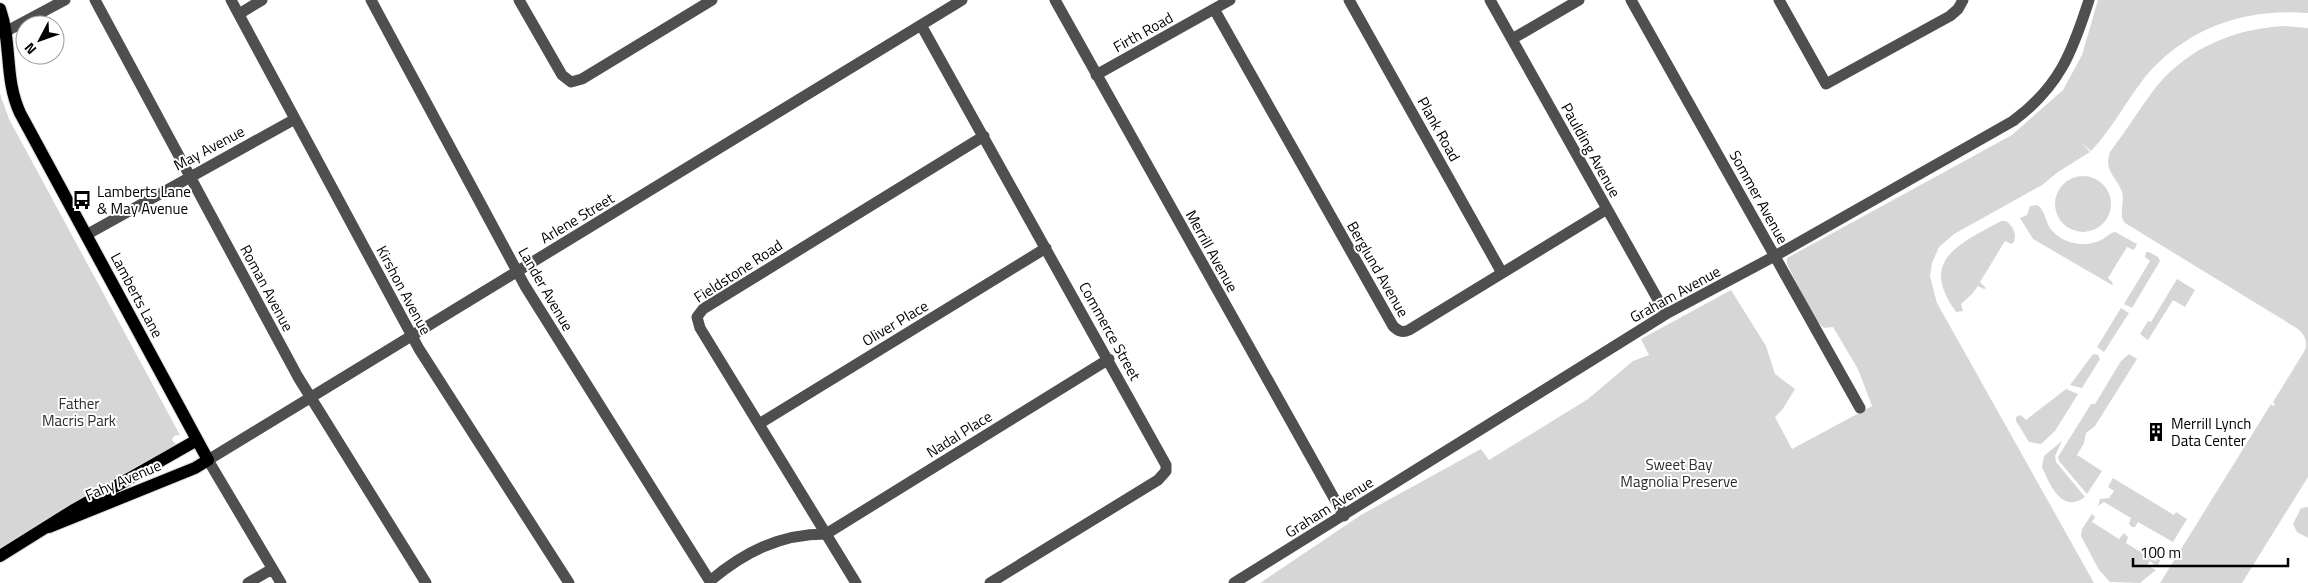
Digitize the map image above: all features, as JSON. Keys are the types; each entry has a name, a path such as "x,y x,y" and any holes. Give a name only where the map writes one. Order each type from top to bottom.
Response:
{"main road":[{"name":"Lamberts Lane","path":"0,9 5,32 8,75 16,104 208,460"},
{"name":"Fahy Avenue","path":"0,556 72,511 197,440"},
{"name":"Fahy Avenue","path":"49,527 195,468 208,460"}],"street":[{"path":"5,32 66,0"},
{"name":"Roman Avenue","path":"95,0 310,398 426,583"},
{"name":"Kirshon Avenue","path":"232,0 412,336 569,583"},
{"path":"239,14 262,0"},
{"name":"Lander Avenue","path":"371,0 517,272 710,582"},
{"path":"519,0 562,75 572,82 582,79 712,0"},
{"name":"Arlene Street","path":"208,460 962,0"},
{"name":"Merrill Avenue","path":"1055,0 1344,516"},
{"name":"Firth Road","path":"1096,75 1230,0"},
{"name":"Plank Road","path":"1350,0 1502,273"},
{"name":"Paulding Avenue","path":"1490,0 1666,314"},
{"path":"1512,39 1579,0"},
{"name":"Sommer Avenue","path":"1631,0 1860,408"},
{"path":"1779,0 1826,84 1950,16 1958,9 1963,0"},
{"name":"Graham Avenue","path":"1234,583 1666,314 1775,256 2013,121 2028,110 2047,91 2064,66 2072,50 2088,0"},
{"name":"Berglund Avenue","path":"1214,9 1388,318 1398,330 1404,332 1409,330 1607,208"},
{"name":"Commerce Street","path":"921,25 1164,459 1166,471 1158,480 990,583"},
{"name":"May Avenue","path":"86,235 296,119"},
{"name":"Fieldstone Road","path":"856,583 700,328 697,317 700,313 984,136"},
{"name":"Oliver Place","path":"759,424 1046,248"},
{"name":"Nadal Place","path":"826,534 1109,359"},
{"name":"Lamberts Lane","path":"208,460 281,583"},
{"path":"710,582 743,556 782,538 826,534"},
{"path":"248,583 272,569"}],"green space":[{"name":"Sweet Bay Magnolia Preserve","path":"2098,0 2308,0 2308,13 2285,12 2240,18 2198,34 2179,46 2161,60 2145,77 2106,133 2091,151 2082,143 2090,152 2058,172 2042,185 1954,234 1939,247 1932,263 1930,276 1937,303 2094,583 1260,583 1361,515 1481,449 1489,460 1588,399 1633,361 1649,355 1641,339 1731,290 1766,346 1775,374 1795,389 1782,410 1775,417 1792,449 1872,406 1858,369 1833,327 1824,328 1814,318 1787,264 1787,258 2012,135 2063,90 2082,55"},
{"path":"2283,26 2308,28 2308,477 2242,583 2160,583 2271,404 2273,406 2275,404 2273,402 2305,350 2306,341 2298,329 2125,223 2122,216 2122,192 2109,169 2108,159 2110,152 2156,87 2182,61 2197,51 2230,36 2247,31"},
{"name":"Father Macris Park","path":"0,94 9,119 180,435 174,436 172,440 178,446 0,548"},
{"path":"2077,176 2089,176 2103,184 2111,198 2109,215 2103,224 2089,232 2077,232 2067,227 2060,220 2055,210 2055,198 2060,188 2067,181"},
{"path":"2037,205 2043,212 2050,228 2066,241 2079,244 2092,243 2115,232 2137,244 2134,250 2127,247 2108,278 2113,283 2112,285 2033,239 2020,218 2027,215 2030,206"},
{"path":"2001,221 2006,221 2011,225 2015,233 2014,242 2011,244 2005,241 1980,282 1986,288 1978,286 1961,304 1963,311 1956,312 1945,294 1941,279 1943,266 1949,255 1959,246 1971,237"},
{"path":"2146,252 2158,257 2160,261 2132,308 2124,304 2150,261 2145,257"},
{"path":"2177,279 2195,290 2185,307 2173,300 2148,340 2140,334 2148,321 2151,322"},
{"path":"2121,308 2129,313 2104,352 2097,347"},
{"path":"2093,354 2098,355 2100,359 2082,388 2070,385"},
{"path":"2129,354 2137,359 2095,426 2086,433 2084,443 2077,455 2102,471 2087,494 2059,461 2058,457 2091,404 2095,404 2121,361"},
{"path":"2066,389 2078,394 2055,431 2041,444 2029,442 2016,421 2016,417 2021,415 2026,420"},
{"path":"2062,441 2055,456 2056,462 2085,497 2077,501 2063,500 2053,489 2042,467 2044,456"},
{"path":"2113,478 2174,515 2176,512 2187,519 2173,542 2138,522 2135,527 2132,527 2129,524 2131,518 2104,502 2098,506 2100,499 2109,498 2114,491 2108,487"},
{"path":"2308,507 2308,538 2297,532 2293,524 2301,508"},
{"path":"2092,514 2095,517 2092,522 2119,539 2124,533 2128,537 2126,543 2155,561 2162,557 2157,567 2150,561 2147,565 2156,570 2140,583 2110,582 2099,570 2081,536 2082,529"}],"place":[{"name":"Lamberts Lane & May Avenue","path":"82,200"},
{"name":"Merrill Lynch Data Center","path":"2156,432"}]}
